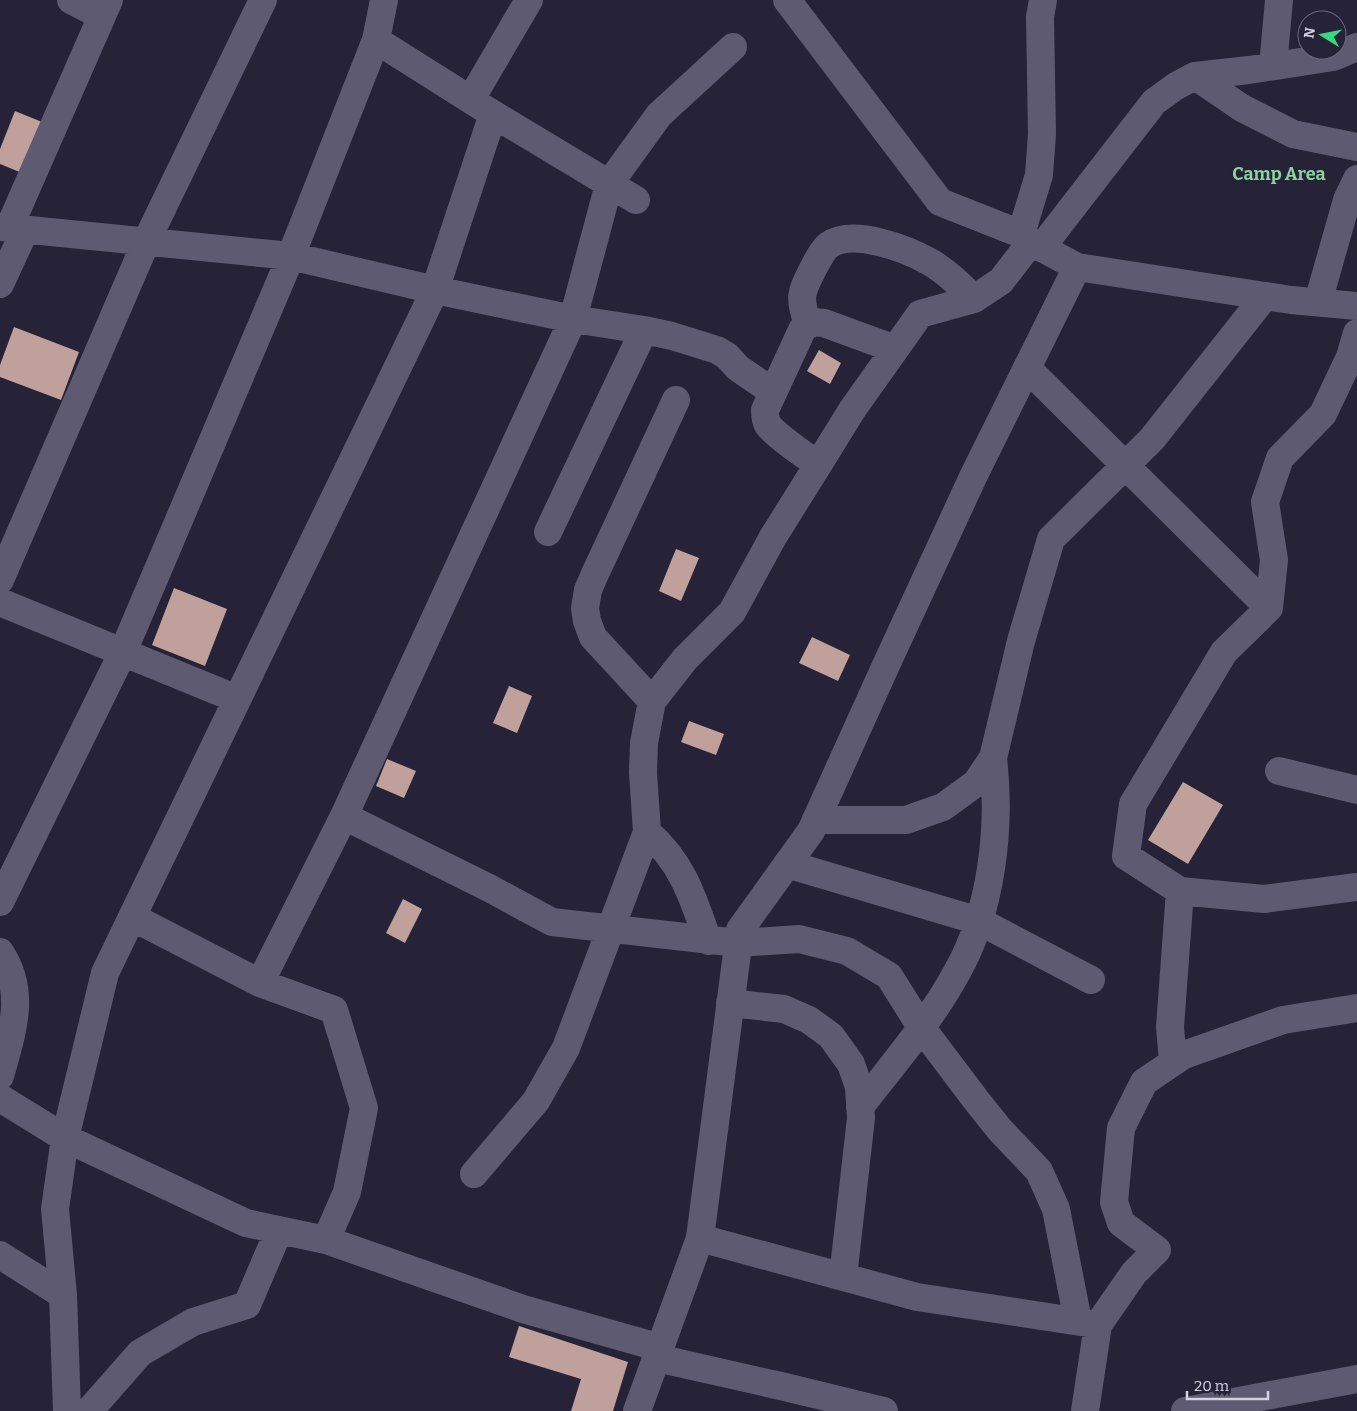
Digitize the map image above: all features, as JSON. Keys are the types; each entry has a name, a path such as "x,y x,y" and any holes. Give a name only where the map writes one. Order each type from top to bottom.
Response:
{"street":[{"path":"0,284 11,229 106,8 71,0"},
{"path":"0,580 146,242 263,0"},
{"path":"0,902 123,652 291,256 376,40 384,0"},
{"path":"67,1411 63,1295 55,1209 65,1138 105,973 435,290 482,107 529,0"},
{"path":"787,0 940,202 1031,241 1077,267 1265,296 1357,306"},
{"path":"1031,241 1042,134 1040,17 1043,0"},
{"path":"1273,66 1279,0"},
{"path":"376,40 482,107 636,200"},
{"path":"260,982 344,816 573,318 609,184 659,115 733,47"},
{"path":"474,1174 536,1101 566,1048 611,929 647,832 644,743 652,700 685,659 732,612 772,537 852,410 920,314 974,299 1001,281 1031,241 1154,102 1176,86 1194,76 1333,57 1357,47"},
{"path":"1194,76 1242,108 1293,134 1357,147"},
{"path":"1318,302 1347,200 1357,179"},
{"path":"11,229 291,256 435,290 573,318 644,330 672,336 717,350 727,356 738,368 773,392"},
{"path":"808,324 801,300 803,290 828,246 846,239 856,238 894,246 930,262 954,280 974,299"},
{"path":"637,1411 700,1238 740,930 811,831 973,477 1077,267"},
{"path":"860,1107 922,1027 958,971 979,921 992,863 996,789 993,758 1021,641 1051,538 1152,439 1265,296"},
{"path":"818,464 776,433 767,424 765,410 803,328 814,322 824,323 895,349"},
{"path":"548,532 644,330"},
{"path":"1357,333 1350,357 1323,414 1280,458 1266,502 1274,560 1269,608 1224,652 1133,804 1126,856 1180,891 1264,899 1357,887"},
{"path":"1027,368 1269,608"},
{"path":"652,700 593,637 587,621 585,608 588,590 594,576 676,400"},
{"path":"0,602 237,699"},
{"path":"816,820 906,820 943,807 976,782 993,758"},
{"path":"1279,771 1357,790"},
{"path":"344,816 489,888 552,922 738,943 799,939 847,951 889,976 922,1027 1000,1130 1039,1171 1056,1209 1088,1323 1085,1411"},
{"path":"647,832 662,845 678,866 693,897 708,940"},
{"path":"787,864 979,921 1091,980"},
{"path":"1172,1062 1170,1027 1180,891"},
{"path":"132,916 260,982 334,1010 364,1108 347,1192 326,1240"},
{"path":"0,952 8,963 16,993 14,1023 0,1076"},
{"path":"730,1003 784,1009 809,1020 831,1036 852,1064 859,1087 861,1118 843,1277"},
{"path":"1088,1323 1157,1250 1122,1222 1114,1202 1121,1128 1144,1082 1184,1055 1283,1020 1357,1008"},
{"path":"0,1098 65,1138 246,1223 326,1240 523,1309 816,1403 884,1411"},
{"path":"89,1411 140,1353 193,1322 246,1305 279,1230"},
{"path":"700,1238 917,1297 1088,1323"},
{"path":"0,1255 63,1295"},
{"path":"1185,1411 1357,1379"}],"building":[{"path":"15,111 42,122 22,173 0,164 0,149"},
{"path":"14,327 79,352 61,400 0,377 0,365"},
{"path":"819,350 841,363 830,384 807,371"},
{"path":"676,549 699,558 681,601 659,591"},
{"path":"174,588 227,609 205,666 152,645"},
{"path":"812,637 850,655 838,681 799,663"},
{"path":"509,686 532,696 517,733 493,723"},
{"path":"689,721 724,734 716,755 681,742"},
{"path":"387,759 416,771 404,798 376,786"},
{"path":"1183,782 1223,805 1188,864 1148,840"},
{"path":"403,899 422,909 405,943 386,933"},
{"path":"519,1326 628,1362 613,1411 571,1411 581,1379 509,1357"}],"district":[{"name":"Camp Area","path":"1279,174"}]}
